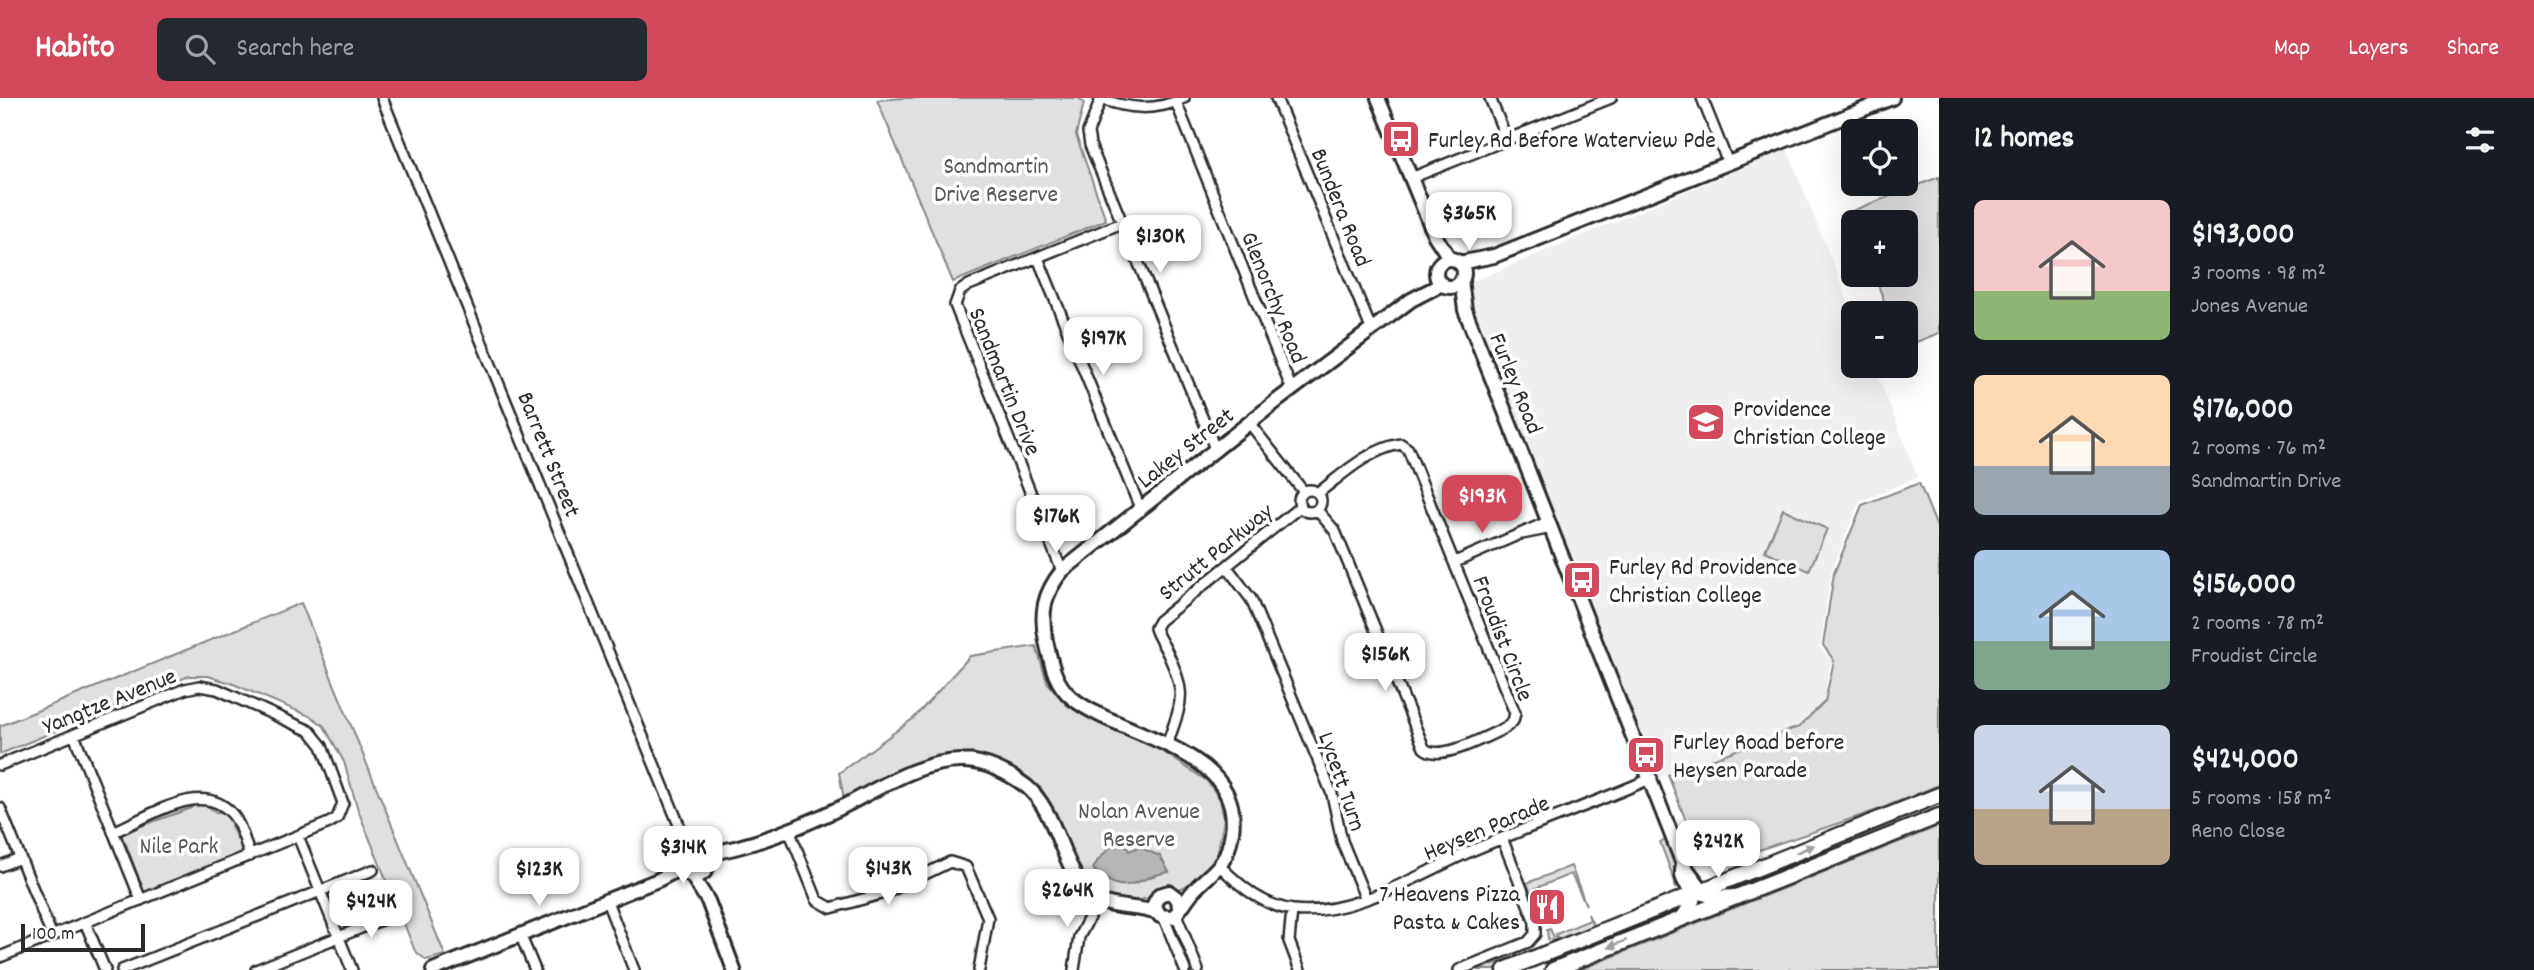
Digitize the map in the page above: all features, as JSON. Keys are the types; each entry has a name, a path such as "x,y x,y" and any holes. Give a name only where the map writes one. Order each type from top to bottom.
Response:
{"main road":[{"path":"1505,970 1939,795"},
{"path":"1553,970 1936,817 1929,809 1924,808 1854,829"}],"street":[{"name":"Barrett Street","path":"382,98 684,838 699,866 708,901 734,970"},
{"name":"Bundera Road","path":"1276,98 1371,331"},
{"name":"Furley Road","path":"1378,98 1551,524 1652,778 1683,864 1698,884 1696,893"},
{"path":"1490,98 1507,140"},
{"path":"1411,178 1595,101 1611,98"},
{"path":"1702,98 1728,163"},
{"name":"Lakey Street","path":"1221,867 1230,848 1233,821 1227,794 1215,777 1191,757 1084,707 1070,697 1055,678 1042,614 1049,589 1062,571 1292,390 1450,273 1892,98"},
{"path":"1180,100 1132,108 1100,99 1088,132 1090,145 1216,451"},
{"name":"Glenorchy Road","path":"1180,100 1292,390"},
{"name":"Sandmartin Drive","path":"1062,571 954,305 960,290 1122,223"},
{"path":"1038,258 1140,508"},
{"path":"1250,424 1304,492"},
{"name":"Froudist Circle","path":"1317,510 1335,531 1416,730 1430,753 1443,754 1505,728 1513,721 1515,713 1412,455 1401,444 1372,455 1318,493"},
{"path":"1310,490 1318,493 1321,500 1317,510 1306,511 1300,506 1300,497 1304,492 1310,490"},
{"name":"Strutt Parkway","path":"1167,745 1183,698 1155,628 1165,615 1300,506"},
{"path":"1455,562 1520,534 1551,524"},
{"name":"Lycett Turn","path":"1227,567 1251,599 1332,794 1342,841 1365,897"},
{"name":"Yangtze Avenue","path":"0,765 199,686 217,689 310,731 322,746 344,803 337,818 298,836 0,957"},
{"path":"74,735 141,900"},
{"path":"433,970 606,899 699,866 724,852 789,830 917,770 964,760 1012,775 1032,792 1052,820 1080,884 1098,900 1169,913"},
{"name":"Heysen Parade","path":"1221,867 1249,892 1267,902 1292,910 1318,911 1365,897 1434,870 1502,838 1652,778"},
{"path":"113,832 190,800 206,799 231,813 250,856"},
{"path":"0,808 52,936"},
{"name":"Barrett Street","path":"679,825 683,859"},
{"path":"789,830 817,900 831,908 888,892 950,862 966,867 988,918 979,970"},
{"path":"298,836 352,970"},
{"path":"1459,970 1528,942 1535,933 1535,922 1502,838"},
{"path":"0,866 20,858"},
{"path":"683,859 699,866"},
{"path":"683,859 699,866"},
{"path":"658,880 673,872 683,859"},
{"path":"1169,913 1221,867"},
{"path":"122,970 373,870"},
{"path":"1136,907 1164,892 1172,893 1197,887"},
{"path":"1172,893 1178,899 1169,913 1185,970"},
{"path":"1681,919 1696,893 1710,897 1738,895"},
{"path":"1156,897 1154,904 1169,913 1198,970"},
{"path":"606,899 634,970"},
{"path":"1074,970 1079,937 1098,900"},
{"path":"1292,910 1289,941 1300,970"},
{"path":"256,970 391,916"},
{"path":"85,922 105,970"},
{"path":"520,934 536,970"}],"shaded area":[{"name":"Providence Christian College","path":"1787,149 1848,301 1841,301 1841,378 1879,378 1918,477 1859,502 1831,572 1820,647 1831,661 1824,700 1798,726 1658,778 1462,286"},
{"path":"1112,845 1127,846 1129,851 1139,847 1160,856 1169,872 1131,884 1114,884 1093,869"}],"green space":[{"name":"Sandmartin Drive Reserve","path":"1079,98 1084,103 1076,135 1106,220 953,282 877,100"},
{"path":"1939,177 1939,333 1918,341 1918,301 1884,301 1879,287 1918,287 1918,210 1854,210 1890,196 1918,196 1918,185"},
{"path":"1919,483 1939,532 1939,785 1875,811 1747,854 1726,854 1696,846 1668,775 1799,727 1825,701 1834,661 1823,645 1834,573 1862,505"},
{"path":"1783,509 1827,529 1809,571 1765,551"},
{"path":"301,603 445,955 426,960 415,951 358,810 344,762 324,726 312,717 231,683 208,676 189,676 0,754 0,726"},
{"name":"Nolan Avenue Reserve","path":"1036,646 1047,682 1068,706 1159,749 1207,781 1220,799 1224,820 1216,859 1209,872 1182,888 1130,903 1108,899 1086,884 1041,788 995,761 962,756 933,757 910,765 844,799 839,773 914,718 970,656"},
{"name":"Nile Park","path":"203,803 216,812 225,812 234,823 231,826 237,839 240,839 242,854 144,892 126,844 121,840 122,833 191,808 191,805"},
{"path":"1939,826 1939,970 1579,970"},
{"path":"1668,840 1679,879 1675,889 1675,882 1660,842"},
{"path":"1571,866 1586,905 1571,874 1536,888 1544,909 1538,912 1527,883"},
{"path":"1588,914 1594,927 1559,941 1548,939 1547,930 1550,929 1554,937 1557,937 1556,934 1590,920"},
{"path":"1551,943 1560,944 1495,970 1478,970"}],"place":[{"name":"Furley Rd Before Waterview Pde","path":"1401,139"},
{"name":"Providence Christian College","path":"1706,422"},
{"name":"Furley Rd Providence Christian College","path":"1582,580"},
{"name":"Furley Road before Heysen Parade","path":"1646,755"},
{"name":"7 Heavens Pizza Pasta & Cakes","path":"1547,907"}]}
